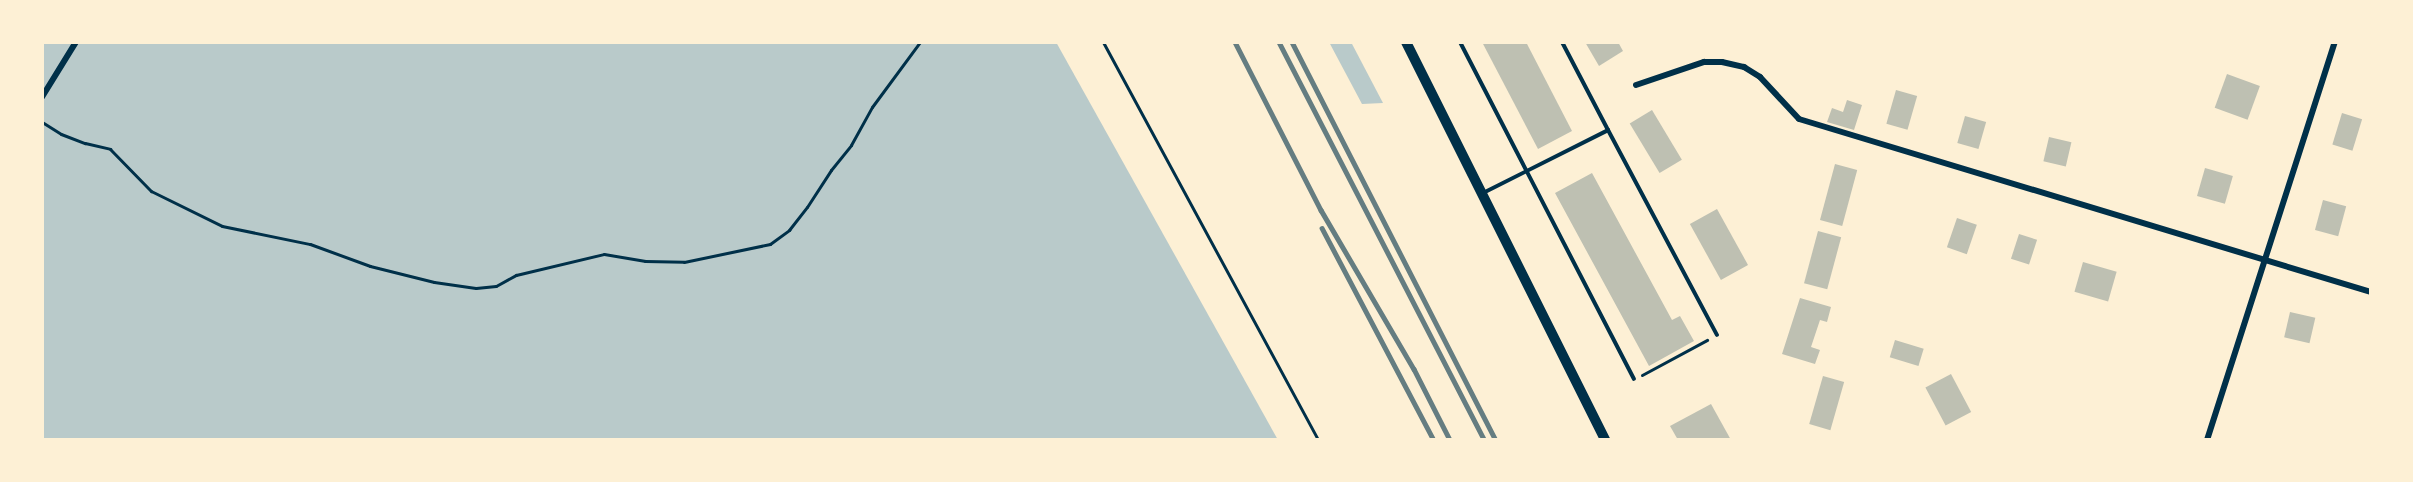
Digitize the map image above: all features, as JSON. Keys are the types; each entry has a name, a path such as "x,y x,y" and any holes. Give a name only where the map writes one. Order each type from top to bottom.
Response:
{"main road":[{"path":"1406,42 1605,440"}],"street":[{"path":"42,97 76,42"},
{"path":"2207,440 2335,42"},
{"path":"1636,85 1704,62 1722,62 1744,67 1760,77 1800,119 2371,292"}],"lane":[{"path":"1460,42 1634,379"},
{"path":"1562,42 1717,334"},
{"path":"1482,194 1608,130"}],"path":[{"path":"42,122 69,137 110,148 151,191 222,226 310,244 370,266 434,282 476,288 496,286 516,275 604,254 645,261 684,262 770,244 789,230 807,207 851,145 872,107 921,42"},
{"path":"1103,42 1318,440"},
{"path":"1634,379 1717,334"}],"shaded area":[{"path":"42,42 1056,42 1278,440 42,440"},
{"path":"1329,42 1351,42 1383,103 1362,104"}],"building":[{"path":"1482,42 1526,42 1572,131 1538,149"},
{"path":"1585,42 1618,42 1623,51 1599,66"},
{"path":"2227,74 2260,86 2248,120 2215,108"},
{"path":"1896,90 1917,96 1908,130 1886,124"},
{"path":"1847,100 1862,105 1854,130 1827,122 1832,108 1843,112"},
{"path":"1652,110 1682,160 1660,173 1630,123"},
{"path":"2342,113 2362,119 2352,151 2332,145"},
{"path":"1965,116 1986,122 1978,149 1957,143"},
{"path":"2049,137 2071,142 2066,167 2043,161"},
{"path":"1835,164 1857,170 1842,226 1820,220"},
{"path":"2205,168 2233,176 2225,204 2197,196"},
{"path":"1592,173 1672,320 1680,316 1694,341 1649,366 1555,193"},
{"path":"2323,200 2346,206 2338,236 2315,230"},
{"path":"1717,209 1748,265 1721,280 1690,224"},
{"path":"1957,218 1977,225 1967,254 1947,247"},
{"path":"1818,231 1841,237 1827,289 1804,283"},
{"path":"2019,234 2037,240 2029,265 2011,259"},
{"path":"2083,262 2117,272 2108,301 2074,292"},
{"path":"1800,298 1831,307 1827,322 1820,320 1811,347 1820,350 1815,364 1782,354"},
{"path":"2290,312 2315,318 2309,343 2284,337"},
{"path":"1895,340 1924,349 1918,366 1890,357"},
{"path":"1951,374 1971,412 1946,426 1925,388"},
{"path":"1823,376 1844,382 1830,430 1809,424"},
{"path":"1711,404 1731,440 1678,440 1670,426"}],"railway":[{"path":"1235,42 1321,210 1414,369 1450,440"},
{"path":"1279,42 1484,440"},
{"path":"1292,42 1496,440"},
{"path":"1322,228 1434,440"}]}
